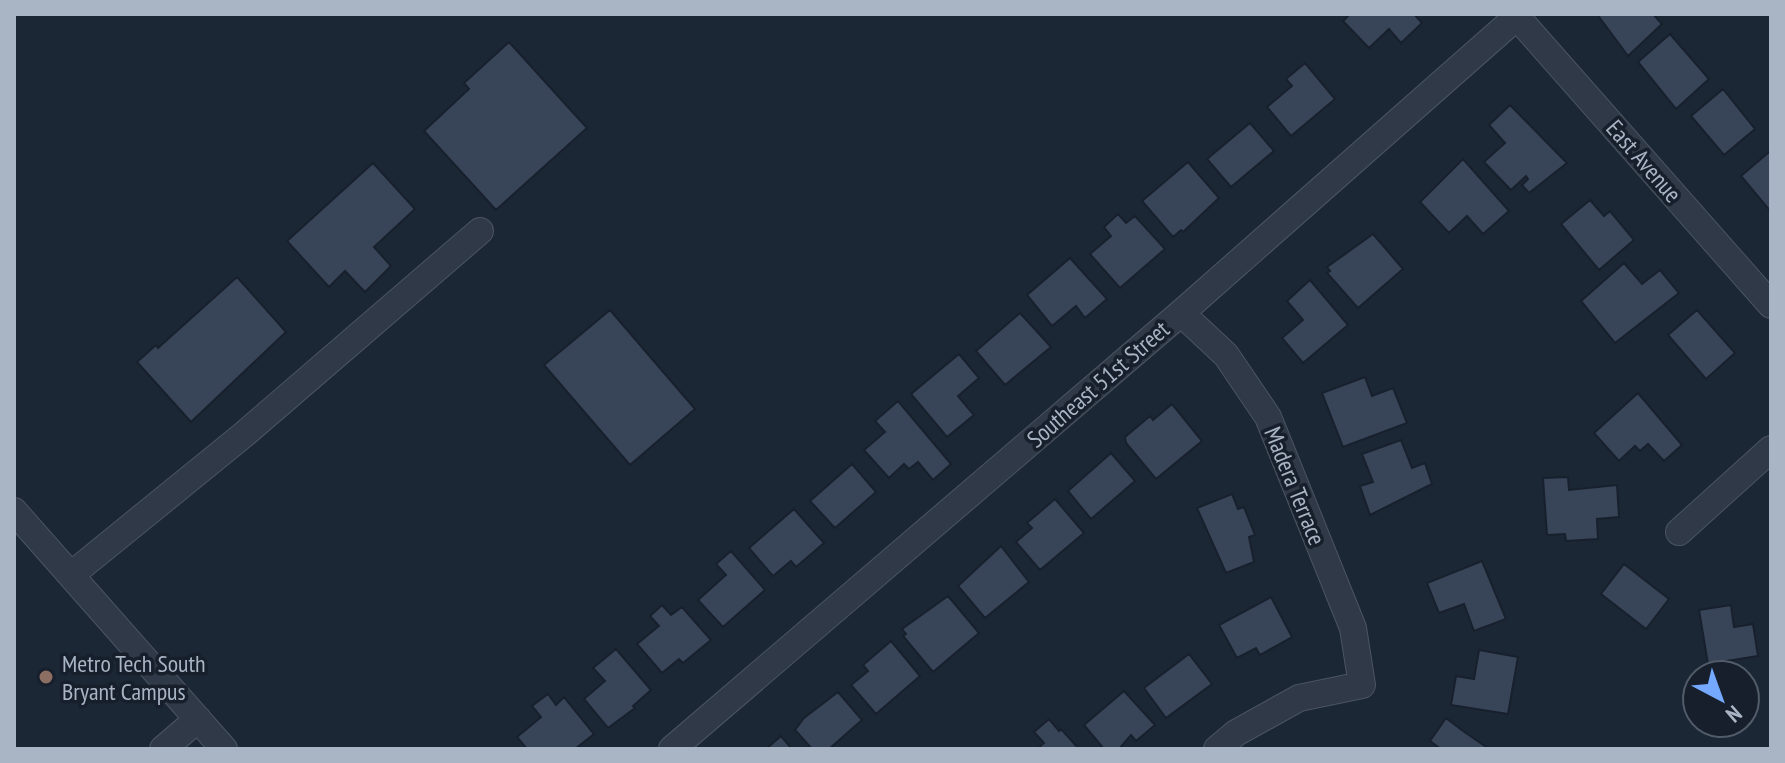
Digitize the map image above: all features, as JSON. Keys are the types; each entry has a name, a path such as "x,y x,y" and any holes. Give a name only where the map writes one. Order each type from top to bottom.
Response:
{"street":[{"name":"East Avenue","path":"1518,15 1771,305"},
{"name":"Southeast 51st Street","path":"672,749 1181,313 1518,15"},
{"path":"71,575 242,436 480,231"},
{"name":"Madera Terrace","path":"1181,313 1226,355 1268,417 1353,628 1362,685 1299,698 1236,733 1217,749"},
{"path":"1679,532 1771,449"},
{"path":"14,511 224,749"},
{"path":"163,749 198,719"}],"building":[{"path":"1350,14 1414,14 1422,23 1401,43 1389,29 1369,48 1343,21"},
{"path":"1597,14 1653,14 1662,24 1628,56"},
{"path":"1670,34 1709,79 1676,109 1638,62"},
{"path":"509,42 587,128 496,210 424,131 469,89 464,83"},
{"path":"1305,63 1335,99 1291,136 1267,107 1292,86 1286,79"},
{"path":"1723,89 1755,129 1724,155 1691,116"},
{"path":"1510,105 1567,163 1529,193 1522,185 1528,179 1526,176 1511,190 1484,162 1505,143 1489,125"},
{"path":"1250,123 1274,151 1231,187 1207,159"},
{"path":"1769,152 1771,154 1771,212 1741,176"},
{"path":"1463,159 1509,211 1483,234 1467,216 1449,233 1420,202"},
{"path":"1188,162 1219,198 1183,232 1181,230 1173,237 1142,201"},
{"path":"373,163 415,209 374,247 391,266 365,292 345,271 329,287 287,241"},
{"path":"1590,200 1604,216 1610,211 1634,240 1599,270 1561,224"},
{"path":"1118,214 1126,223 1135,216 1165,249 1120,288 1090,254 1111,236 1104,227"},
{"path":"1373,234 1403,269 1358,308 1327,273 1330,271 1327,267"},
{"path":"1070,258 1107,299 1085,318 1076,306 1052,326 1027,295"},
{"path":"1624,263 1642,284 1660,270 1679,293 1615,343 1581,301"},
{"path":"237,277 286,332 191,422 137,362 156,345 158,348"},
{"path":"1310,280 1348,325 1303,363 1282,338 1303,320 1287,301"},
{"path":"610,310 695,409 630,465 544,365"},
{"path":"1697,310 1735,353 1706,379 1668,335"},
{"path":"1020,313 1051,347 1005,385 976,351"},
{"path":"959,354 979,378 958,396 974,415 947,437 911,394"},
{"path":"1365,377 1372,396 1393,388 1407,423 1343,447 1322,393"},
{"path":"1638,393 1682,445 1664,461 1648,444 1640,451 1635,446 1619,461 1594,433"},
{"path":"898,401 951,464 933,480 918,462 909,469 904,464 889,478 864,450 885,432 875,421"},
{"path":"1172,404 1202,441 1156,479 1126,443 1125,437 1150,416 1153,420"},
{"path":"1401,440 1412,468 1425,463 1432,484 1370,515 1360,486 1373,482 1362,454"},
{"path":"1111,453 1135,481 1091,519 1068,491"},
{"path":"852,464 876,492 835,528 810,501"},
{"path":"1568,477 1569,490 1617,485 1619,517 1597,519 1598,539 1566,541 1565,534 1547,535 1543,478"},
{"path":"1232,494 1238,509 1244,507 1255,535 1249,537 1254,562 1226,573 1197,508"},
{"path":"1055,499 1084,533 1040,570 1016,542 1032,528 1027,523"},
{"path":"794,509 824,543 796,567 791,561 773,576 749,548"},
{"path":"1001,546 1029,582 985,618 958,586"},
{"path":"731,551 765,590 723,627 698,600 726,575 716,564"},
{"path":"1482,561 1506,619 1474,631 1464,604 1439,613 1427,583"},
{"path":"1624,564 1669,599 1646,629 1601,594"},
{"path":"948,596 979,633 933,672 903,636 906,634 902,629"},
{"path":"1271,597 1292,637 1260,655 1256,648 1237,658 1219,625"},
{"path":"662,605 671,615 682,607 711,640 683,663 679,659 662,673 637,644 659,626 650,616"},
{"path":"1731,605 1734,627 1753,624 1758,656 1707,659 1699,610"},
{"path":"891,641 920,676 876,714 851,685 868,671 863,665"},
{"path":"616,649 651,690 633,706 635,708 608,728 584,699 605,681 593,668"},
{"path":"1479,650 1518,657 1508,714 1451,705 1456,676 1474,679"},
{"path":"1189,654 1212,684 1166,718 1144,688"},
{"path":"1124,691 1155,725 1136,741 1131,735 1119,749 1104,749 1084,725"},
{"path":"838,692 862,720 829,749 812,749 795,730 804,718"},
{"path":"548,694 556,705 564,697 594,734 575,749 527,749 517,737 541,717 532,706"},
{"path":"1446,718 1489,749 1441,749 1430,741"},
{"path":"1049,719 1079,749 1037,749 1044,743 1034,732"},
{"path":"781,736 792,749 766,749"}],"place":[{"name":"Metro Tech South Bryant Campus","path":"46,677"}]}
